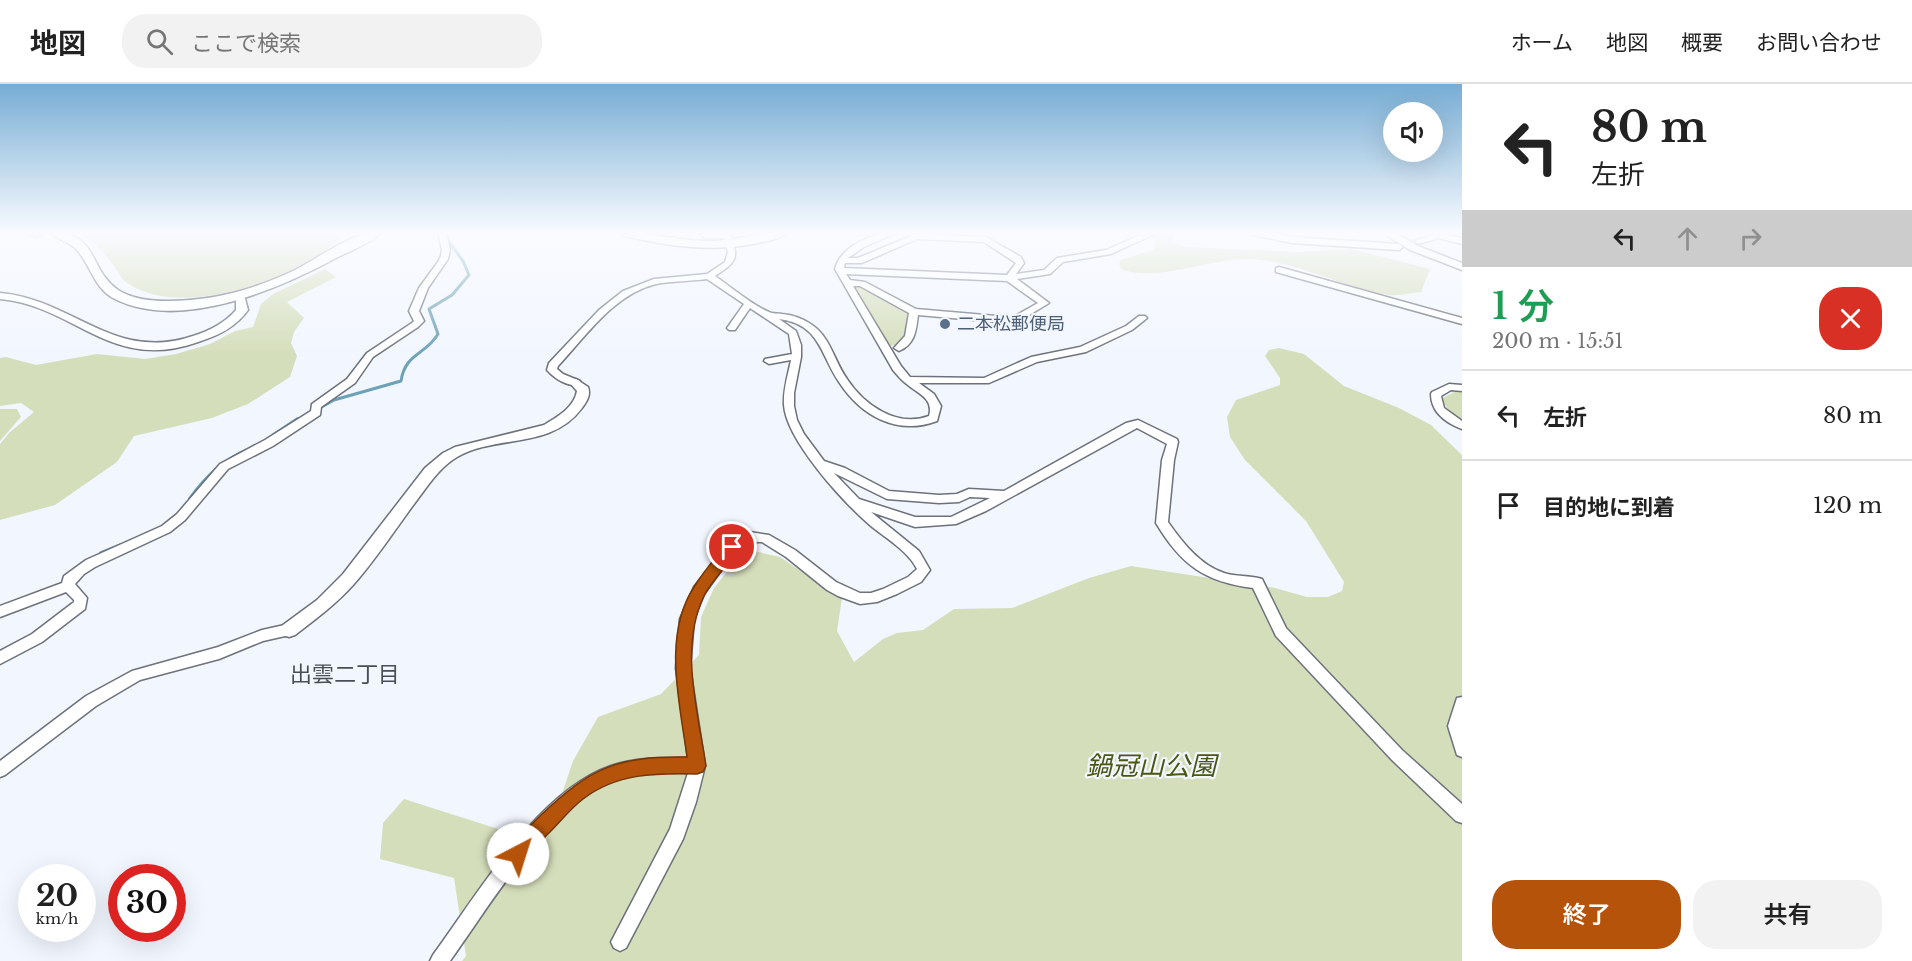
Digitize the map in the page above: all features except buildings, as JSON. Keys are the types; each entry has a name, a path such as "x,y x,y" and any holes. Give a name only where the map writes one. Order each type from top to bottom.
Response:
{"main road":[{"path":"97,273 113,292 140,302 171,306 210,303 240,297 301,273"}],"street":[{"path":"68,586 69,580 87,563 168,528 180,518 219,471 232,460 270,443 351,381 370,355 384,344 410,330 419,321 414,311 415,304 434,273"},
{"path":"0,770 105,692 137,675 219,653 262,636 289,630 323,605 343,586 440,462 460,450 526,435 564,419 581,400 583,390 576,383 559,376 552,370 553,365 611,303 647,283 709,276 714,273"},
{"path":"768,316 797,320 810,327 821,339 850,391 874,411 888,420 903,423 918,424 928,421 936,412 935,402 925,391 908,380 886,351 841,273"},
{"path":"867,273 1009,278 1041,273"},
{"path":"1009,278 1013,273"},
{"path":"1290,273 1462,321"},
{"path":"620,942 677,833 697,766 683,668 687,619 699,591 738,540 752,537 770,540 808,568 855,597 877,598 922,574 924,570 919,560 876,524 835,482 798,433 787,400 796,356 796,340 793,333 709,276"},
{"path":"846,282 862,284 914,312 1008,320 1018,318 1044,303 1009,278"},
{"path":"0,296 29,300 120,344 143,347 185,342 223,327 242,310 240,297"},
{"path":"732,328 749,303"},
{"path":"899,348 910,337 914,312"},
{"path":"908,380 985,381 1034,359 1083,350 1130,327 1142,318"},
{"path":"770,361 796,356"},
{"path":"1462,388 1440,390 1436,394 1436,400 1440,411 1462,425"},
{"path":"856,503 915,522 942,523 966,516 1130,426 1138,424 1173,442 1168,460 1162,523 1174,540 1199,564 1220,577 1257,583 1281,632 1397,755 1462,815"},
{"path":"819,463 841,471 887,495 952,499 969,494 1004,495"},
{"path":"0,612 68,586"},
{"path":"0,657 37,638 80,605 81,598 68,586"},
{"path":"1462,703 1455,726 1462,750"},
{"path":"439,961 531,837 577,793 610,773 650,765 697,766"}],"green space":[{"path":"118,273 285,273 243,288 212,295 181,298 153,294 129,284"},
{"path":"317,273 330,273 336,277 287,302 304,318 294,332 291,343 297,356 290,377 248,404 212,418 134,436 117,462 55,505 0,520 0,444 9,433 34,412 21,403 0,406 0,358 6,357 36,365 97,354 145,359 176,354 210,344 235,331 253,327 261,304 273,294"},
{"path":"1313,273 1428,273 1421,292 1389,295"},
{"path":"854,286 861,286 908,314 906,338 890,346"},
{"name":"鍋冠山公園","path":"1279,348 1304,354 1344,386 1399,408 1431,425 1462,455 1462,961 462,961 466,956 454,878 380,859 383,823 404,799 545,844 573,761 598,717 661,694 699,655 701,617 714,588 745,549 780,557 842,598 837,631 854,662 883,639 897,633 923,630 954,609 1012,608 1089,578 1131,566 1275,588 1307,597 1328,597 1342,591 1344,582 1306,521 1245,460 1230,437 1227,417 1236,400 1280,385 1280,378 1265,356 1269,350"},
{"path":"1454,392 1462,392 1462,421 1443,403 1443,398"},
{"path":"0,409 17,409 21,417 0,441"}],"waterway":[{"path":"318,409 334,400 401,381 403,372 411,359 428,346 438,334 429,309 452,295 469,275 468,273"},
{"path":"274,435 298,419"},
{"path":"190,499 216,469 250,449"},
{"path":"101,553 121,545"}],"place":[{"name":"二本松郵便局","path":"945,324"}],"district":[{"name":"出雲二丁目","path":"345,674"}],"route":[{"path":"518,854 531,837 577,793 610,773 650,765 697,766 683,668 687,619 699,591 732,547"}]}
